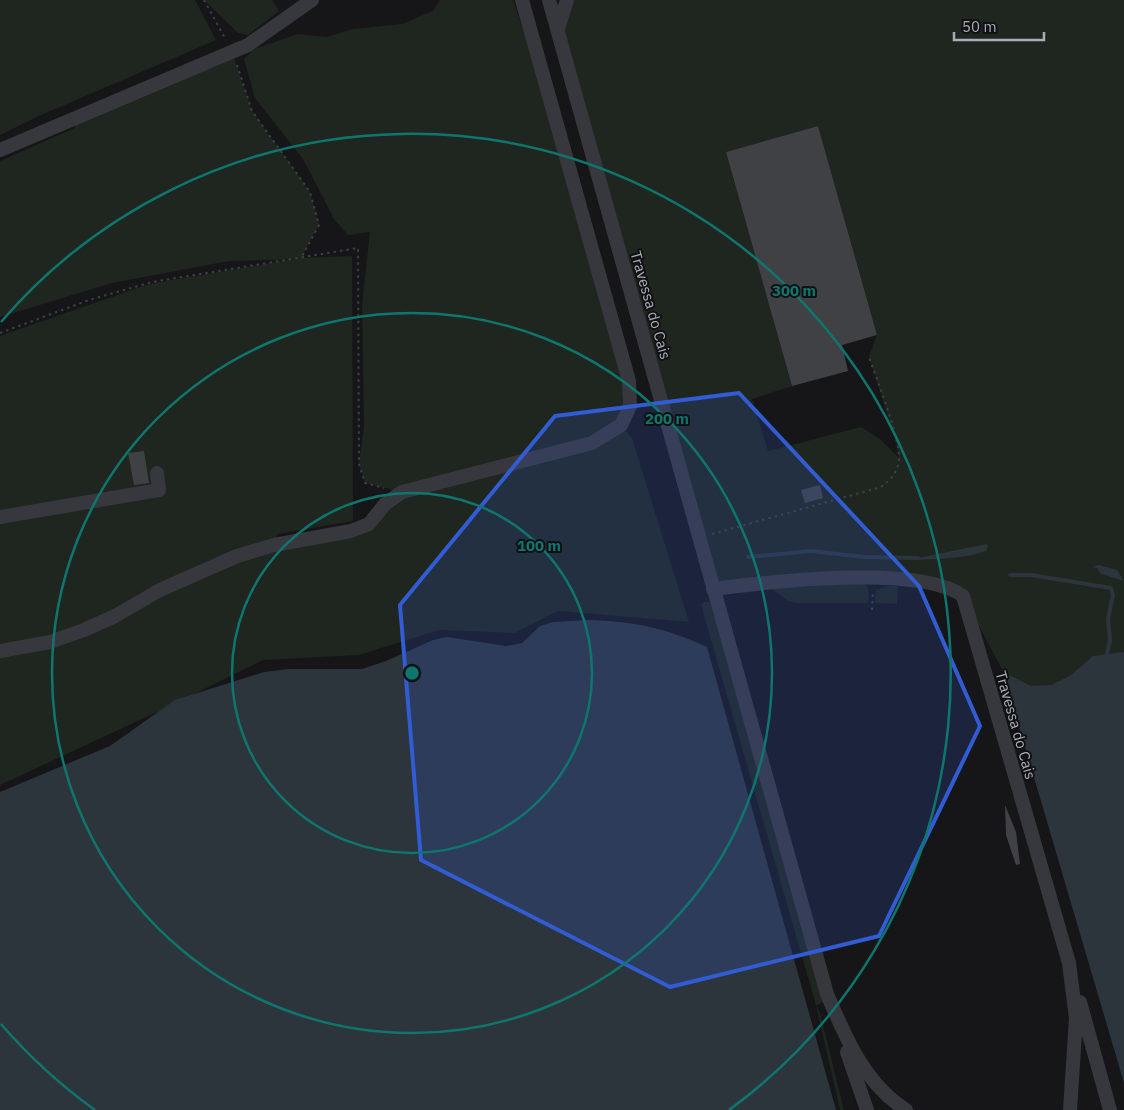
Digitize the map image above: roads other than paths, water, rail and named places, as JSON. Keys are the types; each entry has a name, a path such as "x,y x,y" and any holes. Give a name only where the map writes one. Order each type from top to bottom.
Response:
{"street":[{"path":"0,150 248,45 312,0"},
{"path":"0,651 50,642 84,630 115,616 160,590 237,556 274,545 351,532 370,524 385,504 402,492 592,443 621,425 630,406 629,381 522,0"},
{"name":"Travessa do Cais","path":"549,0 827,994 844,1033 870,1077 885,1095 906,1110"},
{"path":"558,30 568,0"},
{"path":"0,517 159,490 157,473"},
{"name":"Travessa do Cais","path":"713,589 777,580 874,579 940,585 953,589 963,596 1068,963 1076,1018 1070,1110"},
{"path":"1068,963 1110,1110"},
{"path":"827,994 867,1110"}],"waterway":[{"path":"748,557 811,551 864,557 918,558"},
{"path":"1010,575 1031,575 1111,588 1113,595 1108,619 1110,640 1107,654"}]}
